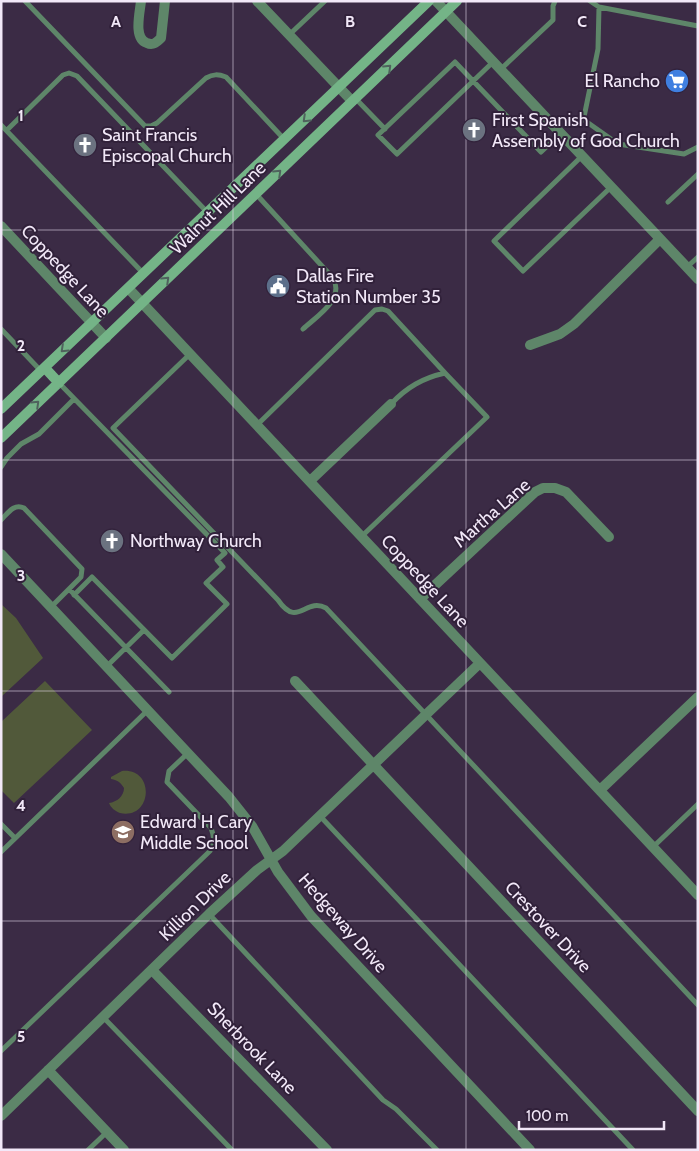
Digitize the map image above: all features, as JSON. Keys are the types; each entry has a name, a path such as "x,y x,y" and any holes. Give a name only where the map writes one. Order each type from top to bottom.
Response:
{"main road":[{"name":"Walnut Hill Lane","path":"1,409 429,1"},
{"name":"Walnut Hill Lane","path":"1,438 457,1"},
{"path":"242,180 256,194"},
{"path":"206,215 217,231"},
{"path":"43,370 59,383"}],"street":[{"path":"141,1 139,36 144,42 151,44 161,38 165,1"},
{"path":"257,1 339,87 354,100"},
{"path":"436,1 698,279"},
{"name":"Coppedge Lane","path":"1,226 106,338"},
{"path":"530,345 560,334 574,324 660,239"},
{"name":"Coppedge Lane","path":"129,289 698,895"},
{"path":"310,482 391,404"},
{"name":"Martha Lane","path":"420,599 535,492 543,488 555,488 566,492 609,537"},
{"name":"Hedgeway Drive","path":"1,554 241,811 252,826 278,872 311,916 530,1150"},
{"name":"Killion Drive","path":"1,1116 209,914 256,870 283,851 480,663"},
{"name":"Crestover Drive","path":"295,681 698,1111"},
{"path":"600,790 698,697"},
{"name":"Sherbrook Lane","path":"152,970 327,1150"},
{"path":"48,1070 124,1150"}],"lane":[{"path":"24,1 145,126 158,123 206,78 220,74 226,77 284,140"},
{"path":"289,35 324,1"},
{"path":"556,1 553,6 553,20 497,66 473,81 397,154 378,135 455,62 473,81 541,152 560,134"},
{"path":"590,1 599,7 698,26"},
{"path":"599,7 598,49 584,120 587,124 618,144 684,154 698,147"},
{"path":"6,130 62,75 69,73 78,76 206,215"},
{"path":"354,100 385,129"},
{"path":"1,125 144,274"},
{"path":"582,156 494,241 523,271 610,187"},
{"path":"668,202 698,174"},
{"path":"256,194 336,282 337,288 334,298 303,329"},
{"path":"687,268 698,257"},
{"path":"256,425 375,310 388,310 487,417 361,536"},
{"path":"1,329 43,370"},
{"path":"190,354 113,428 278,600 284,609 290,613 321,605 326,608 698,1005"},
{"path":"391,404 415,383 445,373"},
{"path":"59,383 225,553 217,560 223,567 206,583 227,604 172,658 92,577 74,594"},
{"path":"1,467 21,444 39,434 74,399"},
{"path":"2,518 14,507 24,508 80,567 81,577 51,607"},
{"path":"69,589 170,692"},
{"path":"107,667 144,630"},
{"path":"1,852 148,710"},
{"path":"1,1051 210,851 214,842 214,834 211,828 167,782 169,771 188,753"},
{"path":"653,847 698,804"},
{"path":"320,816 633,1150"},
{"path":"1,824 15,838"},
{"path":"209,914 383,1100 396,1109 437,1150"},
{"path":"103,1017 232,1150"},
{"path":"88,1150 107,1132"}],"green space":[{"path":"1,604 16,618 43,658 1,697"},
{"path":"45,681 92,730 14,803 1,790 1,722"},
{"path":"122,771 133,772 141,777 145,785 146,794 144,802 139,809 131,813 120,813 112,808 109,803 117,800 123,794 124,788 122,785 111,779 111,777"}],"place":[{"name":"El Rancho","path":"677,81"},
{"name":"First Spanish Assembly of God Church","path":"474,130"},
{"name":"Saint Francis Episcopal Church","path":"85,145"},
{"name":"Dallas Fire Station Number 35","path":"278,286"},
{"name":"Northway Church","path":"112,541"},
{"name":"Edward H Cary Middle School","path":"123,832"}]}
